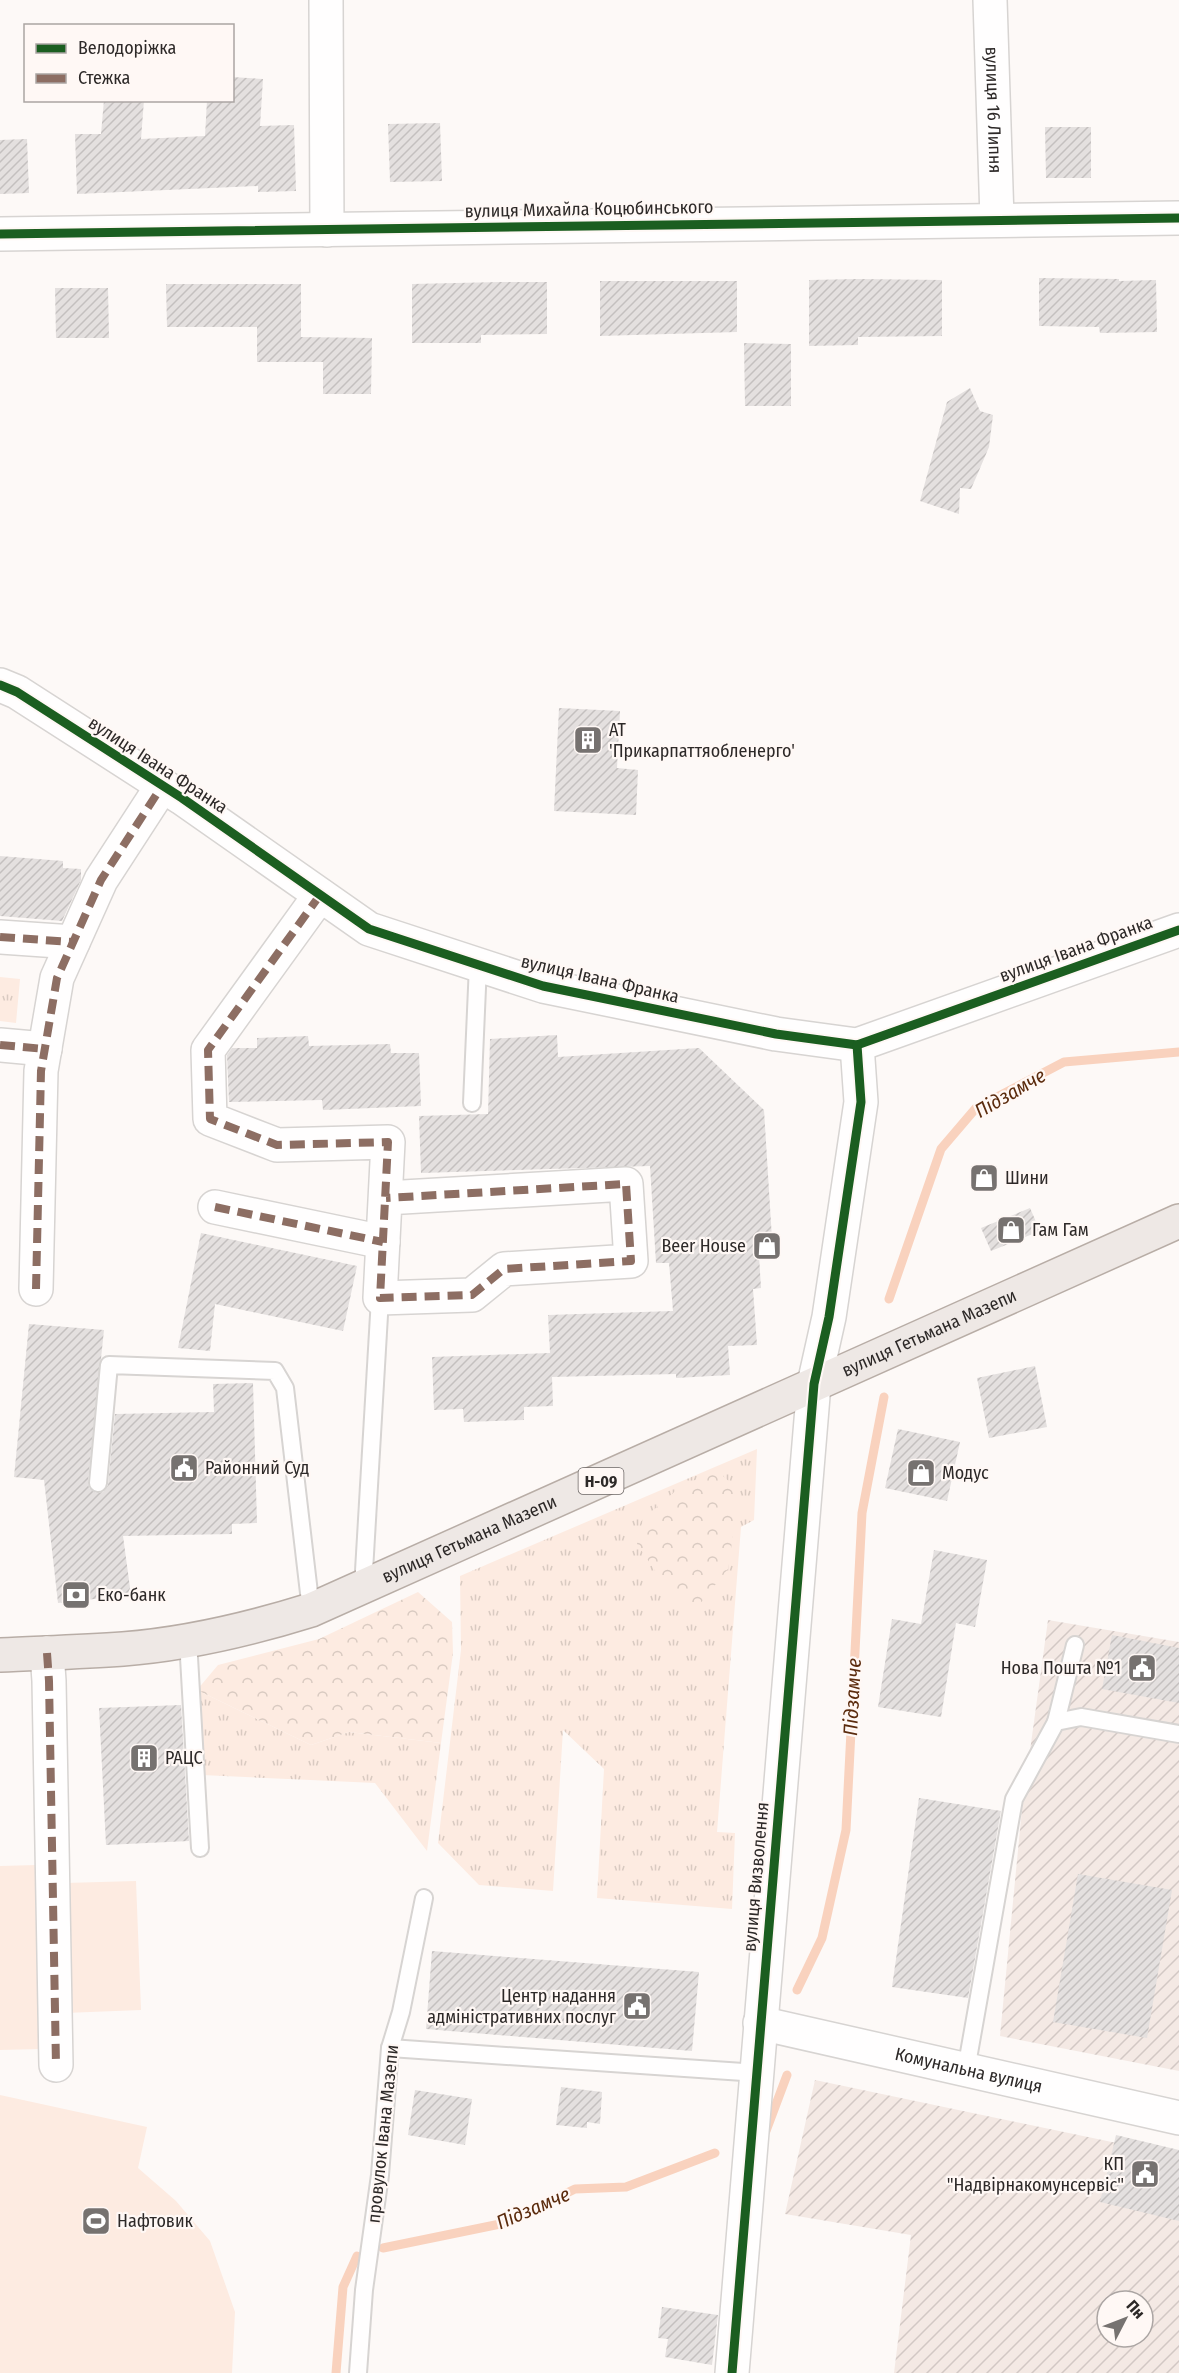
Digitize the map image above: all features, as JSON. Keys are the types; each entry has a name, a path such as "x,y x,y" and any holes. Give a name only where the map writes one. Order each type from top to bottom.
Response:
{"main road":[{"name":"вулиця Гетьмана Мазепи","path":"0,1655 125,1649 188,1640 264,1625 311,1610 1179,1221"}],"street":[{"path":"326,0 327,230"},
{"name":"вулиця 16 Липня","path":"990,0 997,219"},
{"name":"вулиця Михайла Коцюбинського","path":"0,234 1179,218"},
{"name":"вулиця Івана Франка","path":"0,685 16,692 162,786 369,929 543,986 776,1034 857,1045 1179,930"},
{"path":"36,1289 41,1071 57,978 101,880 162,786"},
{"path":"320,895 208,1050 210,1119 277,1145 388,1142 380,1298 472,1295 504,1269 631,1261 626,1184 386,1198"},
{"path":"0,937 73,942"},
{"path":"0,1045 45,1049"},
{"name":"вулиця Визволення","path":"732,2373 814,1384 829,1317 861,1102 857,1045"},
{"path":"215,1207 383,1242"},
{"path":"46,1653 49,1681 56,2065"},
{"name":"Комунальна вулиця","path":"760,2023 1179,2118"}],"lane":[{"path":"472,1103 478,964"},
{"path":"363,1588 380,1298"},
{"path":"98,1483 109,1365 275,1371 285,1388 311,1610"},
{"path":"188,1640 200,1848"},
{"path":"966,2069 1014,1799 1056,1722 1074,1645"},
{"path":"1056,1722 1081,1718 1179,1734"},
{"name":"провулок Івана Мазепи","path":"358,2373 364,2290 380,2175 390,2048 401,2012 424,1898"},
{"path":"390,2048 758,2073"}],"shaded area":[{"path":"1048,1620 1179,1642 1179,2071 1000,2036 1022,1809"},
{"path":"815,2080 1179,2156 1179,2373 894,2373 911,2235 785,2214"}],"green space":[{"path":"0,977 20,979 16,1023 0,1021"},
{"path":"757,1449 754,1520 741,1527 717,1832 735,1833 732,1909 597,1898 604,1769 563,1730 553,1891 479,1885 438,1843 461,1650 460,1576"},
{"path":"706,1475 722,1475 734,1486 735,1522 728,1569 699,1605 673,1597 637,1544 643,1519 680,1487"},
{"path":"418,1592 452,1622 453,1653 441,1743 349,1732 311,1745 197,1690 218,1665 319,1639"},
{"path":"197,1690 311,1745 349,1732 441,1743 427,1851 375,1783 202,1775"},
{"path":"37,1865 42,2049 0,2050 0,1866"},
{"path":"136,1881 141,2010 65,2013 65,1883"},
{"name":"Нафтовик","path":"0,2095 147,2127 138,2168 176,2201 210,2241 235,2312 232,2373 0,2373"}],"building":[{"path":"234,77 263,79 260,126 294,125 296,191 258,192 258,186 77,194 75,134 101,134 104,102 144,102 141,139 205,136 207,102 234,102"},
{"path":"440,123 442,181 390,182 388,124"},
{"path":"1045,127 1091,127 1091,178 1046,178"},
{"path":"27,139 29,193 0,194 0,140"},
{"path":"1039,278 1156,280 1157,332 1100,333 1099,327 1039,326"},
{"path":"809,280 942,280 942,336 858,337 858,345 809,346"},
{"path":"600,281 737,281 737,332 600,336"},
{"path":"547,282 547,334 481,335 481,343 412,343 412,284"},
{"path":"166,284 301,284 301,337 372,338 371,394 323,394 323,362 257,362 257,327 167,327"},
{"path":"55,288 108,288 109,338 56,338"},
{"path":"744,343 791,344 791,406 745,406"},
{"path":"970,388 980,411 993,415 989,447 971,489 960,488 959,514 920,501 947,402"},
{"name":"АТ 'Прикарпаттяобленерго'","path":"559,708 620,711 617,768 638,770 636,815 554,811"},
{"path":"0,856 63,861 63,868 81,869 81,880 62,921 0,916"},
{"path":"557,1035 558,1057 699,1048 764,1110 772,1239 758,1240 761,1288 753,1289 757,1345 728,1346 730,1375 676,1378 676,1374 552,1377 553,1406 524,1407 524,1420 464,1422 463,1409 434,1410 432,1357 550,1353 548,1315 673,1311 669,1263 656,1263 650,1166 421,1173 419,1116 488,1114 490,1039"},
{"path":"308,1036 309,1046 390,1044 391,1053 419,1053 421,1106 323,1110 322,1100 229,1102 227,1055 232,1048 257,1048 257,1038"},
{"name":"Гам Гам","path":"1030,1208 1040,1231 991,1251 981,1228"},
{"path":"201,1233 357,1266 343,1331 215,1304 210,1351 178,1348"},
{"path":"29,1324 104,1330 88,1482 89,1488 96,1493 103,1492 108,1485 115,1414 214,1412 213,1384 253,1383 257,1523 232,1524 232,1534 123,1536 131,1595 58,1603 44,1480 14,1477"},
{"path":"1035,1366 1047,1427 989,1438 977,1378"},
{"name":"Модус","path":"898,1429 960,1442 947,1501 885,1488"},
{"path":"934,1550 987,1560 975,1627 956,1623 941,1717 878,1707 892,1619 921,1624"},
{"name":"Нова Пошта №1","path":"1112,1635 1179,1648 1179,1703 1102,1689"},
{"name":"РАЦС","path":"181,1705 189,1841 106,1845 99,1708"},
{"path":"919,1798 1001,1811 968,1998 892,1987"},
{"path":"1078,1874 1172,1890 1147,2038 1053,2022"},
{"path":"432,1951 699,1972 692,2051 426,2029"},
{"path":"561,2087 602,2092 600,2124 587,2122 587,2128 556,2125"},
{"path":"415,2090 472,2099 465,2145 408,2135"},
{"path":"1116,2135 1179,2150 1179,2221 1100,2202"},
{"path":"662,2307 718,2315 712,2365 665,2357 668,2339 658,2338"}],"waterway":[{"name":"Підзамче","path":"889,1299 941,1149 976,1108 1064,1062 1179,1052"},
{"name":"Підзамче","path":"797,1990 822,1938 846,1830 862,1513 884,1397"},
{"name":"Підзамче","path":"766,2131 787,2075"},
{"name":"Підзамче","path":"383,2248 505,2223 575,2189 626,2187 715,2153"},
{"name":"Підзамче","path":"336,2373 343,2287 357,2256"}],"marked path":[{"path":"36,1289 41,1071 57,978 101,880 162,786"},
{"path":"320,895 208,1050 210,1119 277,1145 388,1142 380,1298 472,1295 504,1269 631,1261 626,1184 386,1198"},
{"path":"0,937 73,942"},
{"path":"0,1045 45,1049"},
{"path":"215,1207 383,1242"},
{"path":"47,1653 56,2065"}],"cycle path":[{"path":"0,234 1179,218"},
{"path":"0,685 17,692 182,798 369,929 543,986 776,1034 857,1045 1179,930"},
{"path":"732,2373 814,1384 829,1317 861,1102 857,1045"}],"place":[{"name":"АТ 'Прикарпаттяобленерго'","path":"588,740"},
{"name":"Шини","path":"984,1178"},
{"name":"Гам Гам","path":"1011,1230"},
{"name":"Beer House","path":"767,1246"},
{"name":"Районний Суд","path":"184,1468"},
{"name":"Модус","path":"921,1473"},
{"name":"Еко-банк","path":"76,1595"},
{"name":"Нова Пошта №1","path":"1142,1668"},
{"name":"РАЦС","path":"144,1758"},
{"name":"Центр надання адміністративних послуг","path":"637,2006"},
{"name":"КП \"Надвірнакомунсервіс\"","path":"1145,2174"},
{"name":"Нафтовик","path":"96,2221"}]}
